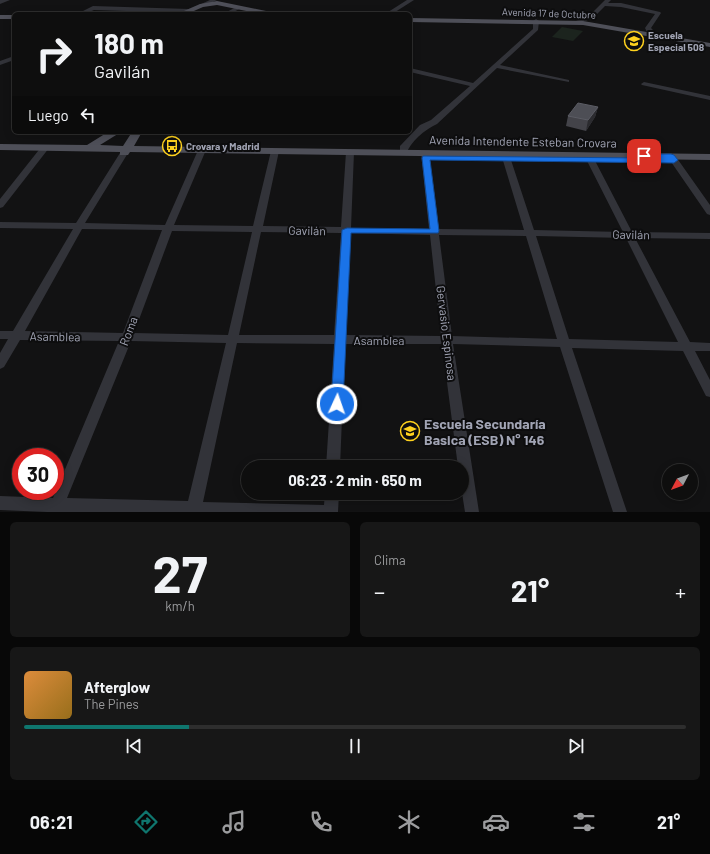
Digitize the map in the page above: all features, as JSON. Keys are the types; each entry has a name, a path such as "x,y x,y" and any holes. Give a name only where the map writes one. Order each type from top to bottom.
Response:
{"main road":[{"path":"189,11 202,5 218,1 262,12"},
{"path":"0,17 12,17"},
{"path":"0,20 12,20"},
{"name":"Avenida 17 de Octubre","path":"412,20 536,23 611,29 710,45"},
{"name":"Avenida 17 de Octubre","path":"412,24 578,22 598,24 611,29 710,48"},
{"path":"88,150 113,134"},
{"path":"126,151 136,134"},
{"name":"Avenida Intendente Esteban Crovara","path":"0,147 44,150"},
{"name":"Avenida Intendente Esteban Crovara","path":"0,152 88,150 673,158 710,157"},
{"name":"Avenida Intendente Esteban Crovara","path":"349,154 403,152 426,155"},
{"name":"Avenida Intendente Esteban Crovara","path":"673,158 710,161"}],"street":[{"path":"0,2 7,0"},
{"path":"391,12 412,0"},
{"path":"93,8 96,6 95,4 100,1"},
{"path":"578,22 590,18 606,2 658,13 648,28 649,31 655,35"},
{"path":"230,12 240,7"},
{"path":"84,12 93,8 189,11"},
{"path":"590,18 598,24"},
{"path":"403,152 403,148 423,127 434,122 536,29 536,23"},
{"path":"0,63 12,59"},
{"path":"497,66 567,81"},
{"path":"412,70 474,85"},
{"path":"644,84 710,98"},
{"path":"0,205 44,150"},
{"path":"0,364 79,226 126,151"},
{"name":"Roma","path":"55,508 126,337 168,228 200,152"},
{"path":"193,510 233,339 256,229 275,153"},
{"path":"333,460 347,230 349,154"},
{"name":"Gervasio Espinosa","path":"426,155 447,340 472,512"},
{"path":"506,156 564,342 620,512"},
{"path":"590,157 710,392"},
{"path":"673,158 710,212"},
{"name":"Gavilán","path":"0,225 710,236"},
{"name":"Asamblea","path":"0,335 233,339 447,340 710,347"},
{"path":"331,512 332,500"},
{"path":"0,503 55,508 327,512"}],"shaded area":[{"path":"562,27 583,31 573,41 552,37"}],"building":[{"path":"578,103 598,107 588,120 568,116"}],"place":[{"name":"Escuela Especial 508","path":"634,41"},
{"name":"Crovara y Madrid","path":"172,146"},
{"name":"Escuela Secundaría Basica (ESB) N° 146","path":"410,431"}],"route":[{"path":"337,404 347,230 435,231 426,158 674,160 671,156 644,156"}]}
